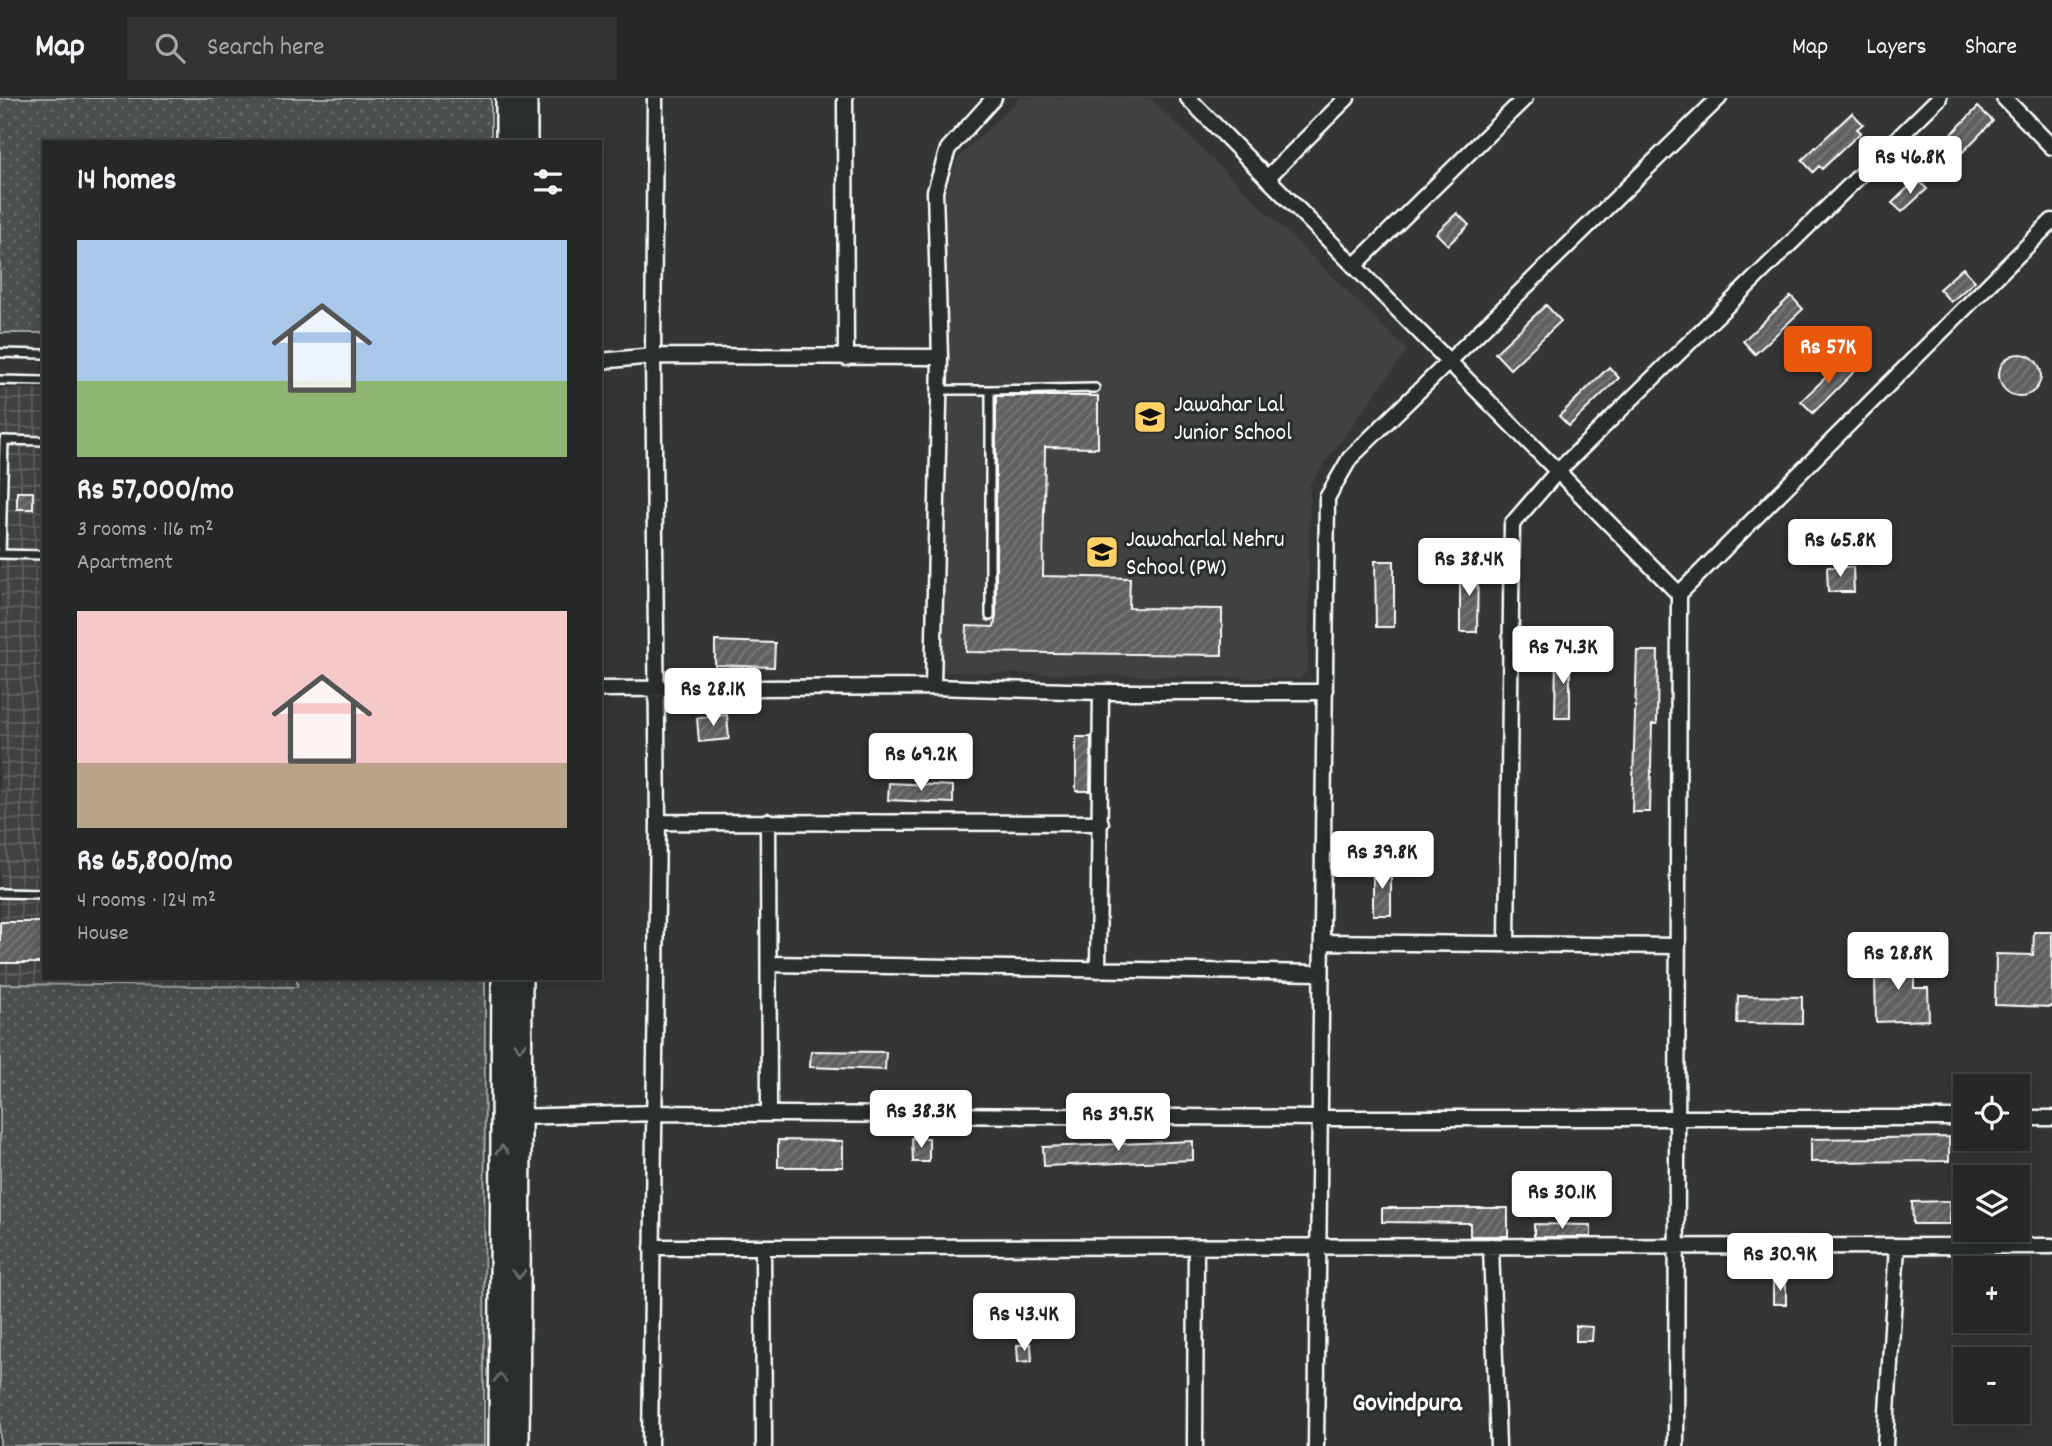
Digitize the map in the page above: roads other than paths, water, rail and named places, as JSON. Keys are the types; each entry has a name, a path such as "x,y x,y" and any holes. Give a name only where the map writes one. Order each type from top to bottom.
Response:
{"street":[{"path":"507,98 507,140"},
{"path":"526,98 526,140"},
{"path":"650,1446 658,822 653,356 655,98"},
{"path":"845,98 845,358"},
{"path":"933,687 940,358 935,191 948,149 994,98"},
{"path":"1188,98 1679,594"},
{"path":"1267,178 1347,98"},
{"path":"1354,266 1525,98"},
{"path":"1316,1446 1327,498 1350,458 1719,98"},
{"path":"1507,943 1512,524 1557,472 1939,98"},
{"path":"2004,98 2052,147"},
{"path":"1676,1446 1679,594 2052,221"},
{"path":"602,361 653,356 940,358"},
{"path":"602,689 933,687 1101,692 1324,692"},
{"path":"1098,970 1101,692"},
{"path":"768,821 769,1114"},
{"path":"658,822 1101,823"},
{"path":"1322,942 1678,946"},
{"path":"770,964 1321,973"},
{"path":"503,980 511,1117 518,1446"},
{"path":"500,1446 511,1117 521,980"},
{"path":"511,1117 654,1113 1320,1118 1953,1118"},
{"path":"2030,1118 2052,1118"},
{"path":"1490,1246 1498,1446"},
{"path":"1885,1446 1897,1246"},
{"path":"652,1247 2052,1246"},
{"path":"1195,1446 1196,1247"},
{"path":"763,1248 764,1446"}],"lane":[{"path":"0,354 42,354"},
{"path":"0,380 42,381"},
{"path":"939,390 1095,388"},
{"path":"990,390 990,616"},
{"path":"42,441 4,440 1,554 42,555"},
{"path":"0,893 42,894"}],"place":[{"name":"Jawahar Lal Junior School","path":"1150,417"},
{"name":"Jawaharlal Nehru School (PW)","path":"1102,552"}],"district":[{"name":"Govindpura","path":"1407,1401"}]}
